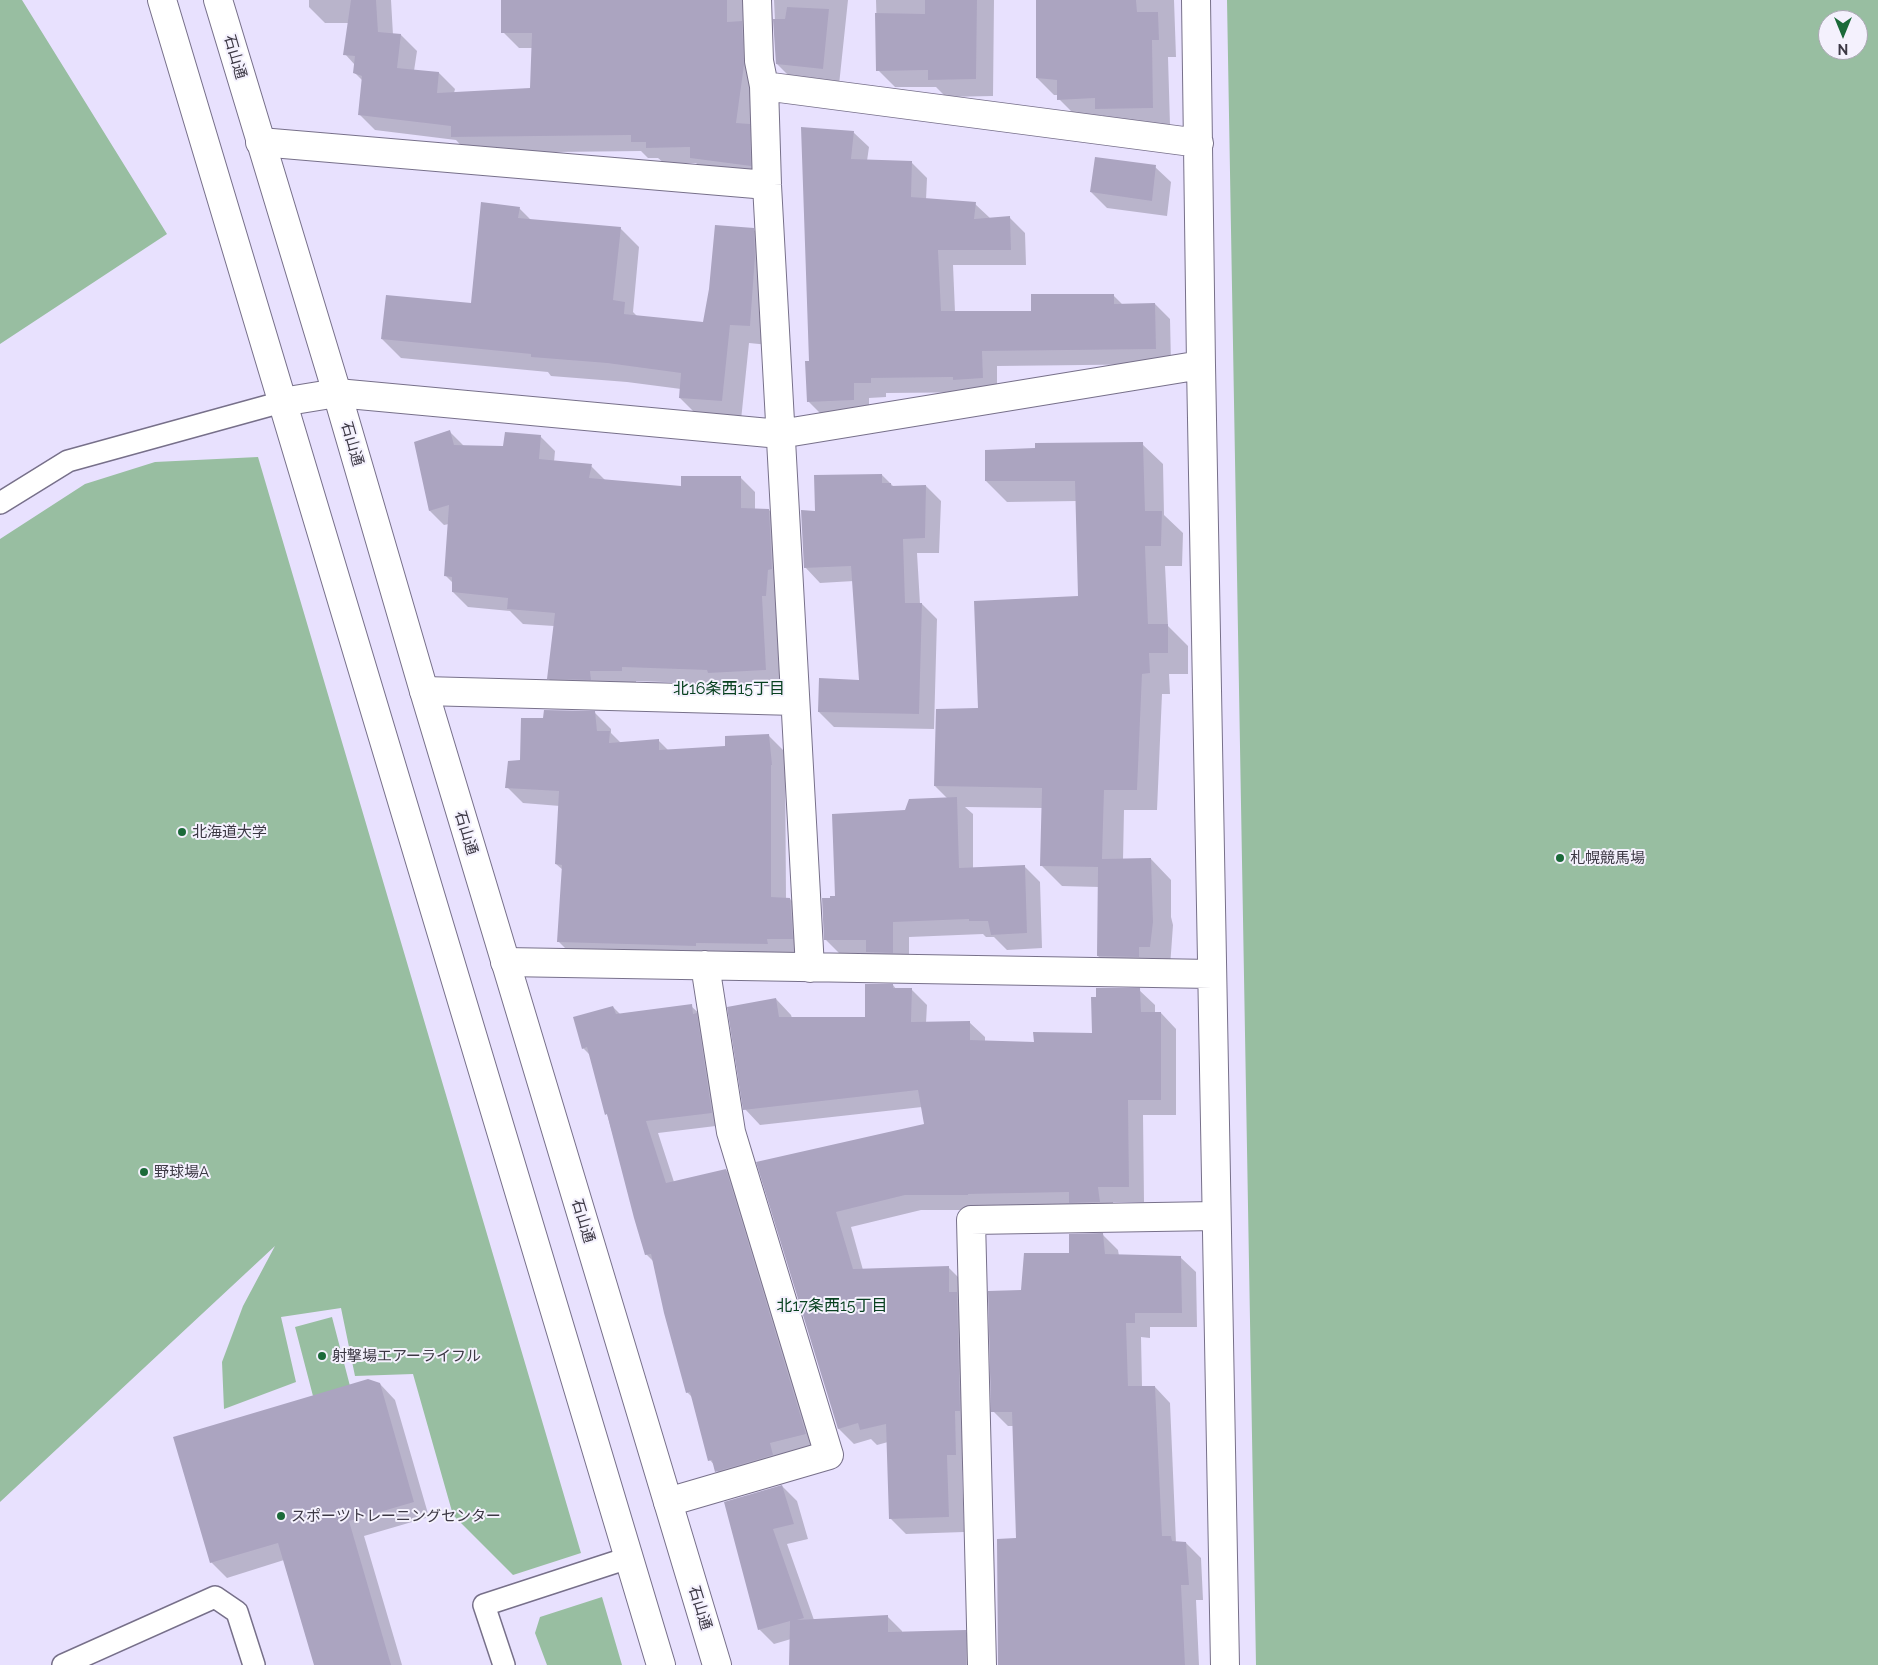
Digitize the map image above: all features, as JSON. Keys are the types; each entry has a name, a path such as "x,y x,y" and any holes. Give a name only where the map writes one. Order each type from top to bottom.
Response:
{"street":[{"path":"162,0 661,1665"},
{"name":"石山通","path":"218,0 717,1665"},
{"path":"757,0 759,61 764,86 767,185 810,968"},
{"path":"1196,0 1225,1665"},
{"path":"764,86 1199,144"},
{"path":"260,142 767,185"},
{"path":"282,402 337,393 780,434 1201,364"},
{"path":"424,691 795,701"},
{"path":"506,962 1212,974"},
{"path":"668,1502 829,1455 730,1132 705,966"},
{"path":"982,1665 971,1220 1216,1216"}],"lane":[{"path":"0,503 68,461 282,402"},
{"path":"504,1665 484,1605 628,1558"},
{"path":"63,1665 215,1596 237,1612 254,1665"}],"green space":[{"path":"0,0 22,0 167,234 0,344"},
{"name":"札幌競馬場","path":"1227,0 1878,0 1878,1665 1256,1665"},
{"name":"北海道大学","path":"258,457 581,1553 513,1575 453,1515 413,1374 355,1376 341,1308 281,1317 296,1382 224,1409 222,1362 243,1306 275,1246 0,1502 0,539 85,484 155,462"},
{"name":"射撃場エアーライフル","path":"332,1317 350,1386 313,1396 295,1327"},
{"path":"602,1597 622,1665 547,1665 535,1633 540,1617"}],"building":[{"path":"351,0 376,0 378,32 401,34 397,68 439,72 437,93 530,88 532,33 501,33 501,0 727,0 727,22 742,21 744,65 736,123 750,124 751,166 690,158 690,147 646,148 646,142 631,142 631,135 451,137 451,126 358,115 362,76 353,73 355,56 343,55"},
{"path":"925,0 977,0 976,79 928,80 928,70 876,71 875,13 925,14"},
{"path":"1036,0 1136,0 1137,12 1158,12 1159,40 1152,40 1153,108 1095,109 1095,98 1057,100 1057,80 1036,78"},
{"path":"787,7 829,9 823,69 776,64 773,19 785,19"},
{"path":"801,127 854,131 851,159 912,161 911,197 976,202 974,219 1010,216 1011,250 938,250 941,311 1031,311 1031,294 1114,294 1114,304 1155,303 1156,349 982,351 983,378 953,380 953,377 871,378 871,383 854,383 854,400 807,402 805,361 809,361"},
{"path":"1095,157 1156,165 1152,201 1090,192"},
{"path":"481,202 520,207 518,218 621,227 613,300 625,302 624,314 703,322 709,289 715,225 754,228 755,256 750,326 730,325 722,401 679,398 681,373 607,363 531,357 531,354 381,339 386,295 471,303"},
{"path":"450,430 454,445 503,446 505,432 541,435 539,459 592,464 589,478 681,486 681,476 741,476 741,508 769,509 772,569 768,570 766,596 762,596 766,670 708,673 707,670 622,667 622,671 590,671 591,680 547,679 555,613 507,609 508,598 452,592 452,577 444,576 449,505 429,511 414,442"},
{"path":"1143,442 1145,511 1162,511 1161,546 1145,546 1148,624 1168,624 1168,653 1149,653 1150,673 1142,674 1137,790 1104,790 1102,859 1151,858 1153,922 1150,947 1139,947 1139,957 1097,956 1098,867 1040,866 1042,788 934,786 936,709 978,708 974,601 1078,596 1075,481 985,481 985,450 1035,448 1035,443"},
{"path":"882,474 882,483 891,483 891,486 926,485 925,538 903,539 905,603 922,603 919,714 818,712 819,678 859,680 851,566 804,568 801,510 815,511 814,475"},
{"path":"544,710 595,711 597,731 610,731 609,743 659,739 659,750 725,746 725,736 769,734 772,765 771,897 790,898 793,939 767,939 768,944 696,943 696,946 557,942 562,865 555,864 559,791 505,788 508,761 520,760 521,718 543,718"},
{"path":"957,797 959,868 1025,865 1027,933 991,935 988,921 969,921 969,919 893,922 893,953 866,952 866,940 824,940 822,898 835,896 832,814 905,810 909,799"},
{"path":"865,984 893,984 893,988 912,988 911,1022 970,1021 970,1040 1034,1042 1033,1032 1092,1033 1091,997 1096,997 1096,988 1140,988 1141,1012 1161,1012 1161,1100 1128,1100 1129,1187 1098,1187 1100,1202 1069,1203 1069,1192 905,1195 836,1212 853,1269 949,1266 949,1292 957,1292 960,1411 955,1411 956,1455 947,1455 949,1517 889,1519 886,1424 860,1430 858,1423 838,1429 756,1162 924,1124 918,1090 743,1110 727,1007 776,998 779,1017 865,1017"},
{"path":"692,1004 693,1014 697,1013 712,1113 646,1121 666,1183 726,1169 806,1434 770,1443 773,1455 715,1472 712,1460 708,1461 690,1392 686,1393 664,1313 651,1254 645,1255 587,1047 582,1049 573,1017 613,1006 616,1014"},
{"path":"1103,1233 1105,1254 1181,1256 1182,1313 1135,1313 1135,1323 1126,1323 1128,1386 1155,1386 1162,1536 1171,1536 1172,1541 1186,1542 1189,1585 1181,1585 1185,1665 998,1665 997,1539 1016,1538 1012,1412 991,1412 988,1291 1021,1290 1024,1253 1069,1253 1069,1234"},
{"name":"スポーツトレーニングセンター","path":"368,1379 380,1383 414,1502 349,1521 391,1665 314,1665 278,1543 210,1563 173,1437"},
{"path":"782,1485 794,1524 773,1529 804,1618 797,1620 888,1615 888,1632 966,1630 966,1665 789,1665 790,1621 758,1630 724,1502"}],"place":[{"name":"北海道大学","path":"182,832"},
{"name":"札幌競馬場","path":"1560,858"},
{"name":"野球場A","path":"144,1172"},
{"name":"射撃場エアーライフル","path":"322,1356"},
{"name":"スポーツトレーニングセンター","path":"281,1516"}],"district":[{"name":"北16条西15丁目","path":"729,689"},
{"name":"北17条西15丁目","path":"832,1306"}]}
